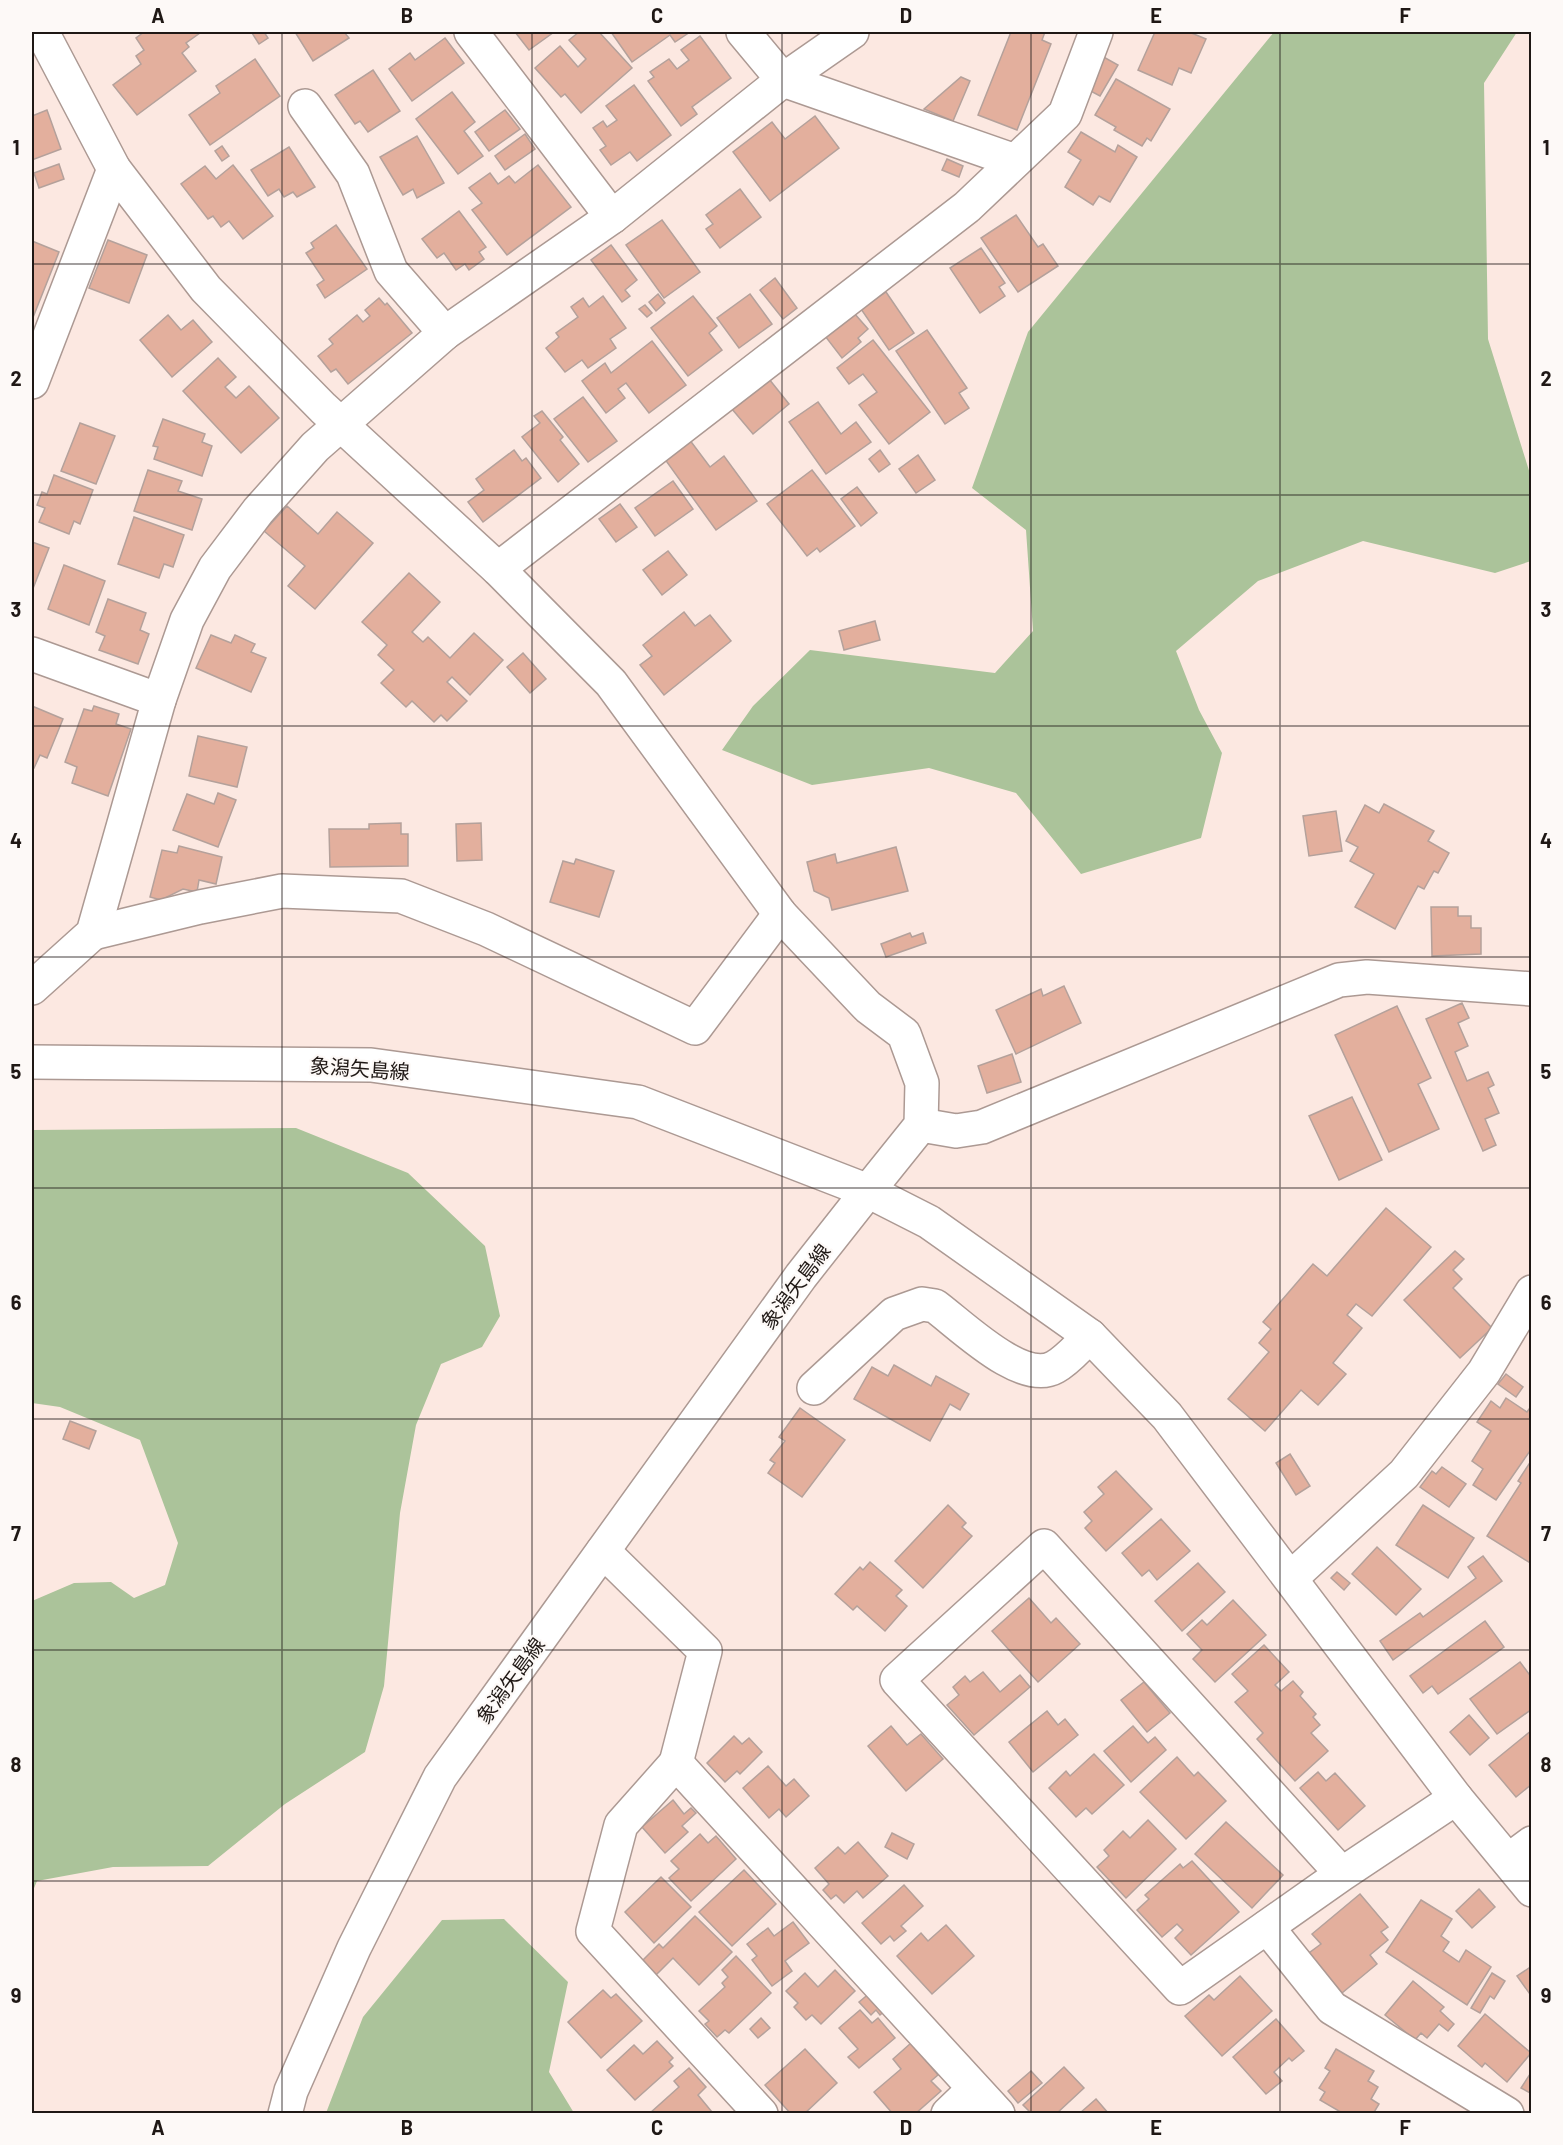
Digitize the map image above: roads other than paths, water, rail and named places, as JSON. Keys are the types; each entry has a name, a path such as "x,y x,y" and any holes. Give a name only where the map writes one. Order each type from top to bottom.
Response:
{"street":[{"path":"471,32 612,217"},
{"path":"743,32 783,80 1015,161"},
{"path":"93,933 159,700 187,620 214,568 258,511 340,424 445,333 612,217 783,80 852,32"},
{"path":"498,569 967,207 1065,114 1096,32"},
{"path":"49,34 114,169 206,289 340,424 498,569 611,683 780,914 868,1007 904,1034 922,1083 921,1125 868,1191 928,1222 1090,1336 1167,1416 1456,1798 1520,1851 1532,1890"},
{"path":"305,106 353,174 392,271 445,333"},
{"path":"34,370 114,169"},
{"path":"32,654 159,700"},
{"path":"32,988 93,933 200,907 282,891 401,896 486,929 695,1028 780,914"},
{"path":"921,1125 956,1131 982,1127 1339,980 1368,977 1532,989"},
{"name":"象潟矢島線","path":"32,1062 371,1065 638,1102 868,1191 801,1276 440,1777 354,1948 291,2091 285,2114"},
{"path":"1291,1578 1404,1474 1484,1372 1532,1292"},
{"path":"813,1388 894,1314 922,1304 935,1306 1012,1364 1032,1371 1054,1368 1090,1336"},
{"path":"1342,1874 1044,1546 897,1680 1180,1988 1342,1874 1456,1798"},
{"path":"603,1551 705,1651 676,1763 621,1825 592,1931 761,2114"},
{"path":"676,1763 998,2114"},
{"path":"1267,1927 1332,2008 1507,2114"},
{"path":"948,2114 974,2088"}]}
